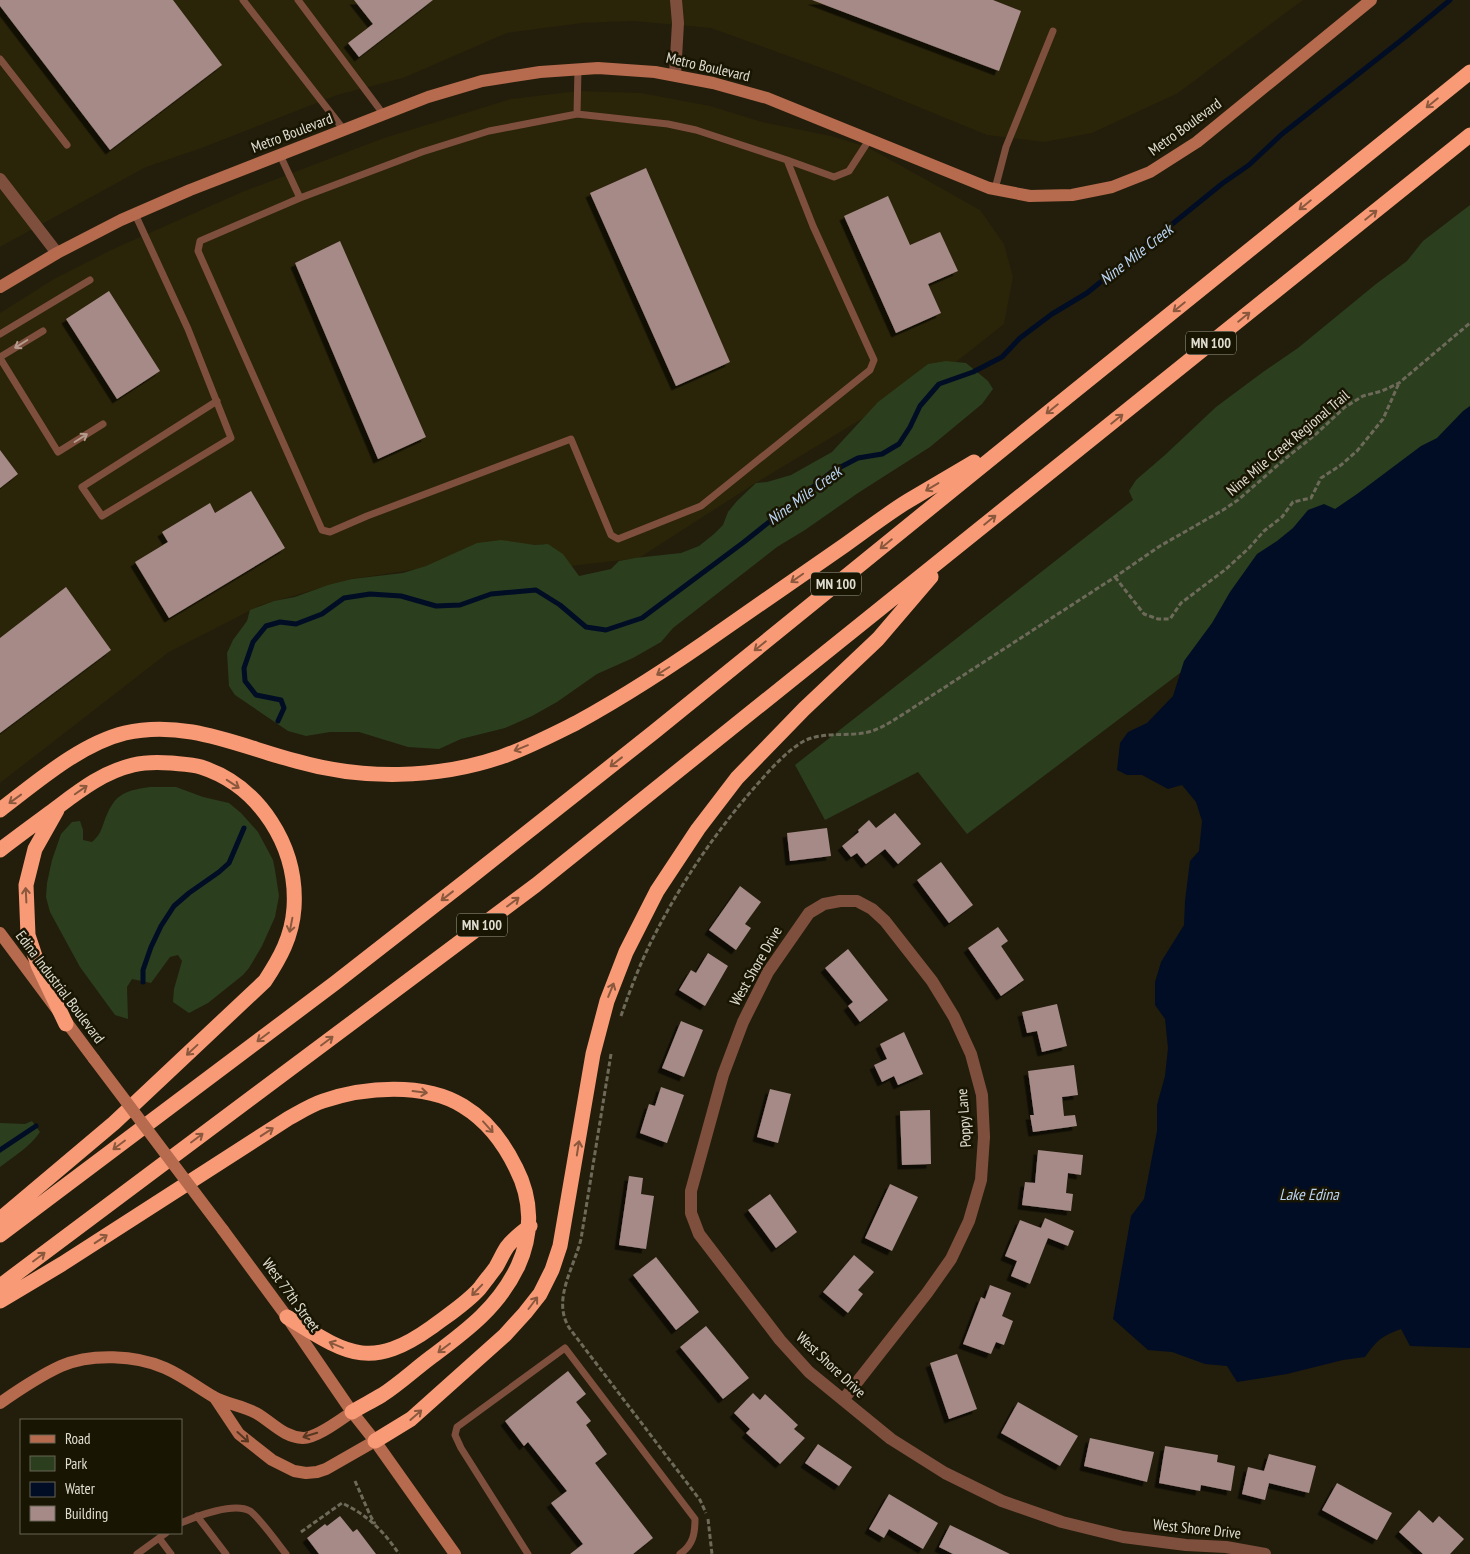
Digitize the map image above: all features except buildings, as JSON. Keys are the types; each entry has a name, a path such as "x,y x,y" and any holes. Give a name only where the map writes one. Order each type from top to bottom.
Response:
{"highway":[{"name":"MN 100","path":"0,1235 335,983 654,732 1470,72"},
{"name":"MN 100","path":"0,1286 536,885 1470,135"},
{"path":"0,810 83,750 122,734 147,729 178,729 212,735 296,762 330,770 371,774 415,774 456,769 502,756 547,738 602,708 667,668 906,502 1019,436"},
{"path":"375,1441 411,1419 505,1334 525,1314 540,1294 552,1270 560,1246 593,1054 607,1001 626,952 658,890 698,829 737,778 804,709 878,639 952,551"},
{"path":"0,850 84,787 110,772 134,764 160,762 181,764 200,767 220,775 239,787 257,804 280,836 288,859 294,886 294,909 289,934 281,956 265,981 114,1123 0,1219"},
{"path":"59,806 35,849 26,885 28,935 38,965 66,1024"},
{"path":"0,1301 62,1264 289,1118 322,1101 361,1091 399,1090 436,1094 462,1106 484,1122 503,1144 522,1178 529,1208 530,1226 525,1248 506,1288 488,1310 468,1329 383,1394 352,1412"},
{"path":"287,1317 332,1344 354,1352 373,1354 396,1348 423,1333 457,1309 478,1290 496,1268 507,1246 530,1226"}],"street":[{"path":"675,75 678,22 676,0"},
{"name":"Metro Boulevard","path":"0,287 57,252 135,214 280,155 428,97 482,81 540,72 598,68 675,75 713,83 767,98 995,189 1030,196 1072,195 1112,188 1150,172 1197,142 1370,0"},
{"path":"0,179 57,252"},
{"name":"Poppy Lane","path":"798,927 809,913 817,908 824,904 840,901 857,901 872,909 885,920 932,981 954,1017 971,1054 982,1095 984,1137 981,1180 969,1221 951,1259 843,1400"},
{"name":"West Shore Drive","path":"798,927 768,972 743,1022 724,1074 691,1191 691,1213 699,1234 780,1340 810,1372 891,1440 945,1473 1002,1501 1062,1522 1123,1537 1265,1554"},
{"name":"Edina Industrial Boulevard","path":"0,934 94,1059"},
{"name":"West 77th Street","path":"94,1059 287,1317 352,1412 375,1441 455,1554"},
{"path":"0,1403 37,1378 64,1365 114,1356 141,1360 163,1367 185,1378 215,1398 256,1413 275,1428 295,1437 304,1438 312,1436 352,1412"},
{"path":"215,1398 239,1434 272,1460 294,1471 306,1473 326,1469 375,1441"}],"lane":[{"path":"243,0 344,130"},
{"path":"298,0 384,115"},
{"path":"995,189 1006,147 1053,31"},
{"path":"0,59 67,145"},
{"path":"578,69 578,114"},
{"path":"787,160 813,226 874,360 870,370 701,506 618,540 610,535 571,439 367,516 330,532 322,530 198,251 200,241 300,198 422,152 489,131 578,114 668,124 696,130 787,160 834,177 849,171 869,140"},
{"path":"280,155 300,198"},
{"path":"135,214 188,329 217,401 231,438 102,516 82,487 217,401"},
{"path":"0,334 90,280"},
{"path":"43,331 0,358 58,452 104,424"},
{"path":"528,1554 461,1448 455,1435 457,1427 565,1348 696,1519 695,1535 686,1550 680,1554"},
{"path":"182,1523 197,1516 231,1508 250,1511 286,1554"},
{"path":"197,1516 226,1554"},
{"path":"136,1554 165,1534"},
{"path":"159,1538 171,1554"}],"path":[{"name":"Nine Mile Creek Regional Trail","path":"1400,383 1383,419 1357,451 1341,465 1321,478 1311,498 1293,502 1282,516 1264,531 1232,564 1181,603 1170,619 1158,619 1144,614 1115,577 1160,546 1238,500 1345,407 1363,396 1382,391 1400,383 1470,323"},
{"path":"355,1481 376,1526"},
{"path":"301,1532 342,1503 359,1511 376,1526 399,1554"}],"shaded area":[{"path":"0,0 1303,0 1178,93 1092,133 1044,142 987,135 838,74 711,28 633,21 582,23 507,33 403,78 337,95 199,149 146,167 0,247"},
{"path":"578,91 641,93 710,106 762,122 831,136 867,147 980,210 1004,244 1013,277 1004,324 956,362 754,484 639,558 571,566 543,544 418,569 352,579 261,605 169,652 0,783 0,313 54,279 111,250 242,192 384,138 511,99"}],"green space":[{"path":"1470,205 1470,454 967,834 918,772 825,820 795,765 1133,500 1129,491 1136,480 1216,407 1298,348 1407,261 1423,241"},
{"path":"946,361 966,363 988,381 993,389 982,404 930,447 777,547 673,628 661,642 633,658 597,674 557,702 532,716 505,728 461,739 439,749 408,747 359,732 330,732 306,736 288,731 235,695 229,686 227,653 233,640 247,621 250,610 274,601 295,597 328,585 352,579 403,573 426,566 477,543 501,540 535,545 548,544 563,554 579,576 611,569 619,561 681,553 699,546 723,525 728,512 756,483 791,475 832,452 878,402 928,364"},
{"path":"150,787 176,787 203,797 229,803 241,813 258,832 273,860 279,896 275,917 262,946 243,975 208,1003 189,1013 173,1002 174,989 182,961 178,955 170,957 151,983 132,979 127,987 128,1019 115,1015 80,967 50,912 46,897 47,883 52,860 61,834 72,822 80,821 83,830 83,840 92,842 100,833 111,806 120,796 132,790"},
{"path":"32,1121 40,1132 27,1147 0,1167 0,1123 25,1124"}],"water":[{"name":"Lake Edina","path":"1470,406 1470,1348 1410,1346 1401,1329 1380,1339 1365,1357 1343,1360 1287,1374 1237,1382 1227,1366 1205,1364 1172,1352 1148,1350 1113,1319 1131,1216 1144,1199 1157,1131 1157,1105 1165,1076 1168,1048 1165,1019 1155,1005 1155,982 1161,962 1184,925 1190,861 1199,851 1202,821 1196,802 1182,785 1168,789 1142,775 1127,775 1117,770 1120,743 1128,732 1147,723 1173,696 1184,661 1212,623 1230,592 1257,554 1293,528 1308,510 1324,504 1335,509 1357,494 1421,446 1437,438"}],"waterway":[{"name":"Nine Mile Creek","path":"278,721 284,708 281,700 256,695 245,681 244,668 253,642 266,626 280,622 296,624 322,614 344,598 370,594 401,596 436,606 460,605 491,594 536,590 560,605 586,627 606,630 642,618 744,542 833,471 858,458 882,454 899,444 920,406 939,384 973,372 1002,357 1020,338 1052,314 1087,293 1223,183 1249,165 1282,134 1450,0"},
{"name":"Nine Mile Creek","path":"143,982 143,970 151,947 161,926 174,906 229,863 244,828"},
{"name":"Nine Mile Creek","path":"0,1150 36,1126"}]}
